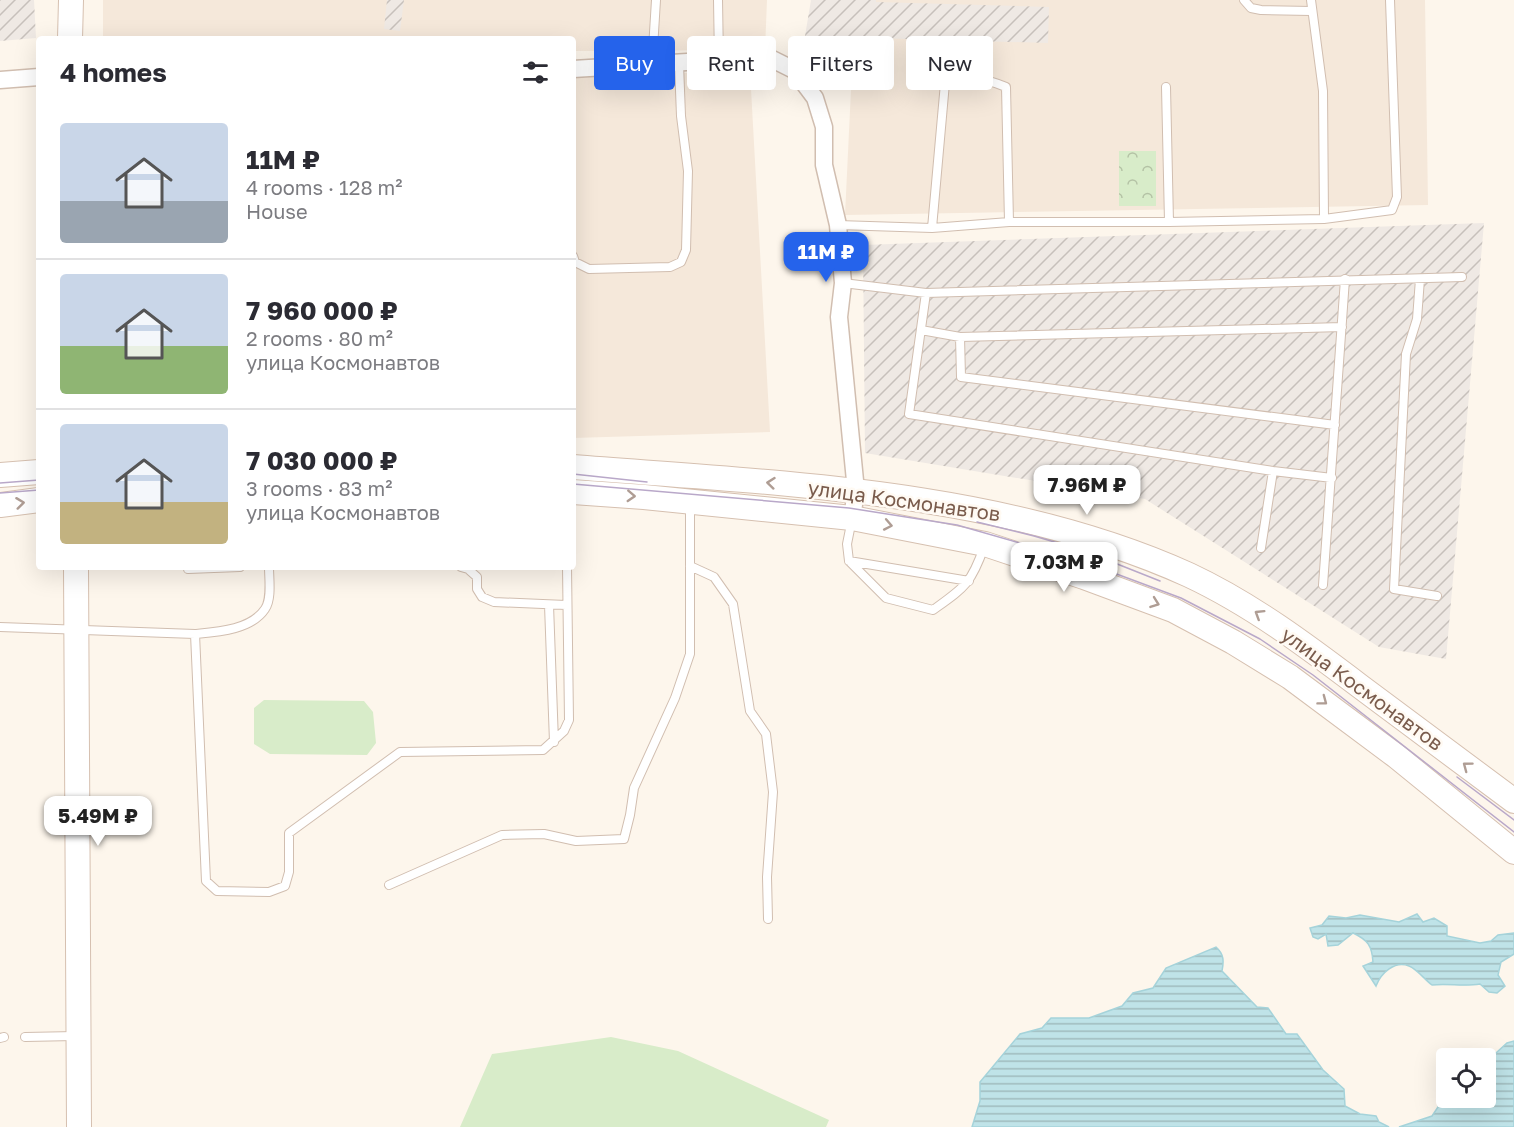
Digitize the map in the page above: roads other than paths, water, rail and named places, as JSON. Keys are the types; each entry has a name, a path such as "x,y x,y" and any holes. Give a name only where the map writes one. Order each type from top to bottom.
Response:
{"main road":[{"path":"70,36 71,0"},
{"name":"улица Космонавтов","path":"576,467 856,491 992,512 1096,540 1189,575 1254,611 1305,644 1514,801"},
{"path":"0,475 36,472"},
{"name":"улица Космонавтов","path":"576,492 852,518 985,544 1173,610 1233,642 1300,684 1396,756 1506,846"},
{"path":"0,505 36,500"},
{"path":"76,570 79,1127"}],"street":[{"path":"776,61 794,70 815,98 824,127 824,165 838,225 843,283 839,317 856,491 852,518"},
{"path":"675,63 687,62"},
{"path":"576,69 594,68"},
{"path":"0,80 36,77"}],"lane":[{"path":"654,36 656,0"},
{"path":"718,0 719,36"},
{"path":"1244,0 1251,8 1261,10 1311,11"},
{"path":"1311,0 1323,91 1324,219"},
{"path":"838,225 932,228 1009,222 1324,219 1392,210 1397,197 1390,0"},
{"path":"576,262 589,269 670,267 681,262 686,250 688,171 681,116 679,63"},
{"path":"932,228 945,83 965,77 986,79 1006,87 1009,222"},
{"path":"1166,87 1169,222"},
{"path":"843,283 926,293 1462,277"},
{"path":"1323,585 1345,279"},
{"path":"1419,279 1417,319 1406,354 1394,589 1437,596"},
{"path":"926,293 909,414 1273,471 1332,478"},
{"path":"921,330 960,337 1342,327"},
{"path":"960,337 961,377 1335,425"},
{"path":"1261,548 1273,471"},
{"path":"389,885 502,834 544,834 576,841 624,839 634,788 675,698 690,654 690,502"},
{"path":"852,518 847,544 849,561 886,598 933,610 957,593 969,581 985,544"},
{"path":"849,561 969,581"},
{"path":"690,566 714,577 733,604 750,711 766,734 773,792 767,878 768,919"},
{"path":"0,627 195,634 239,626 265,609 269,591 269,570"},
{"path":"469,570 477,577 477,589 482,597 494,602 566,605"},
{"path":"195,634 206,881 217,891 268,892 285,886 289,872 290,833 400,752 543,750 554,742 564,731 569,720 567,570"},
{"path":"549,604 554,742"},
{"path":"25,1037 78,1036"}],"water":[{"path":"1417,914 1423,922 1434,918 1447,926 1447,936 1480,943 1491,941 1498,935 1514,933 1514,954 1501,962 1498,975 1505,986 1497,993 1489,992 1480,984 1432,985 1409,966 1399,965 1389,969 1376,986 1363,966 1373,962 1372,952 1366,941 1353,933 1338,945 1328,946 1326,934 1318,939 1313,937 1310,928 1322,925 1329,916 1346,918 1360,915 1399,922"},
{"path":"1216,947 1223,958 1222,971 1257,1007 1268,1008 1286,1034 1297,1034 1323,1070 1344,1089 1345,1106 1360,1114 1376,1116 1379,1122 1389,1127 972,1127 980,1101 980,1082 1020,1034 1042,1028 1051,1018 1089,1018 1122,1006 1133,993 1153,988 1166,968"},
{"path":"1514,1041 1514,1127 1399,1127 1432,1116 1437,1108 1496,1108 1496,1053 1507,1043"}],"tram line":[{"path":"576,474 647,482"},
{"path":"0,483 36,480"},
{"path":"576,484 849,508 957,525 1079,560 1181,598 1260,639 1313,675 1514,832"},
{"path":"0,493 36,490"},
{"path":"977,522 1082,550 1160,581"},
{"path":"1457,777 1514,820"}]}
